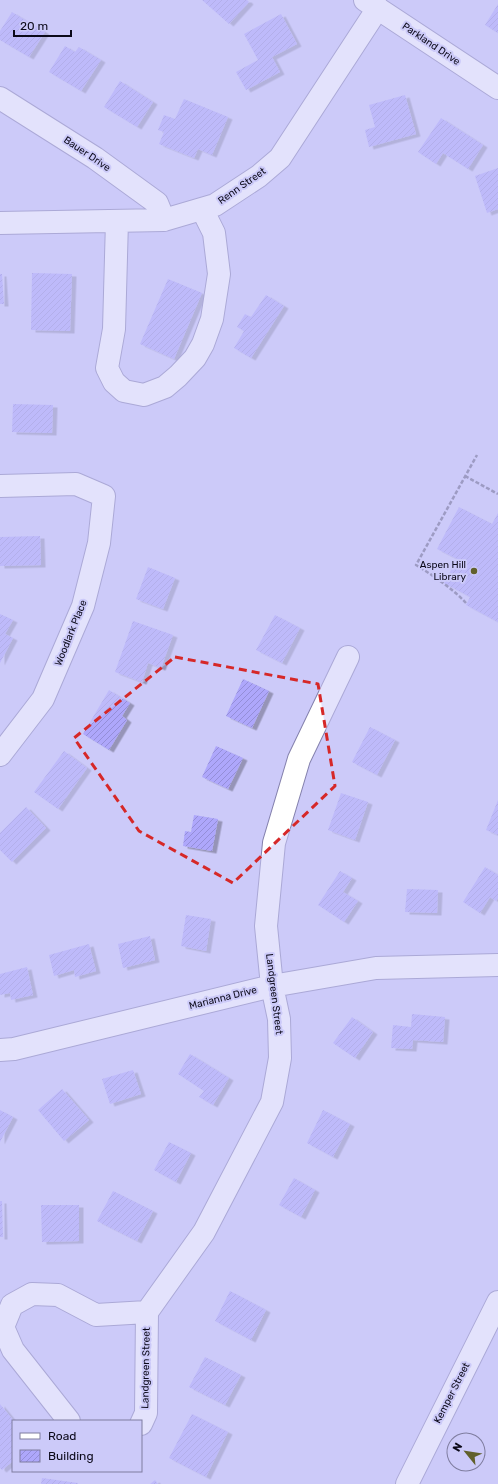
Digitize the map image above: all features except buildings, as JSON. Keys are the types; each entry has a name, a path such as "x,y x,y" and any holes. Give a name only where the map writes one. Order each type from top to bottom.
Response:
{"street":[{"name":"Parkland Drive","path":"371,4 498,88"},
{"name":"Renn Street","path":"0,223 164,220 215,205 259,176 280,158 371,4"},
{"name":"Bauer Drive","path":"0,98 95,158 157,203 164,220"},
{"path":"117,221 114,329 107,368 114,382 124,391 144,395 165,387 195,358 203,344 212,319 219,274 214,232 202,209"},
{"name":"Woodlark Place","path":"0,486 76,484 104,496 99,543 83,606 43,699 0,755"},
{"name":"Landgreen Street","path":"142,1422 146,1413 147,1312 204,1232 272,1102 280,1058 279,1019 272,986 266,926 274,843 299,759 348,657"},
{"name":"Marianna Drive","path":"0,1050 14,1049 272,986 376,968 498,965"},
{"path":"68,1420 14,1350 3,1327 12,1305 32,1294 58,1295 96,1315 147,1312"},
{"name":"Kemper Street","path":"407,1484 498,1302"}],"path":[{"path":"466,604 461,598 429,573 416,565 477,455"},
{"path":"465,476 498,494"}],"highlighted area":[{"path":"175,657 318,684 335,786 233,883 139,831 74,738"}],"place":[{"name":"Aspen Hill Library","path":"474,571"}]}
